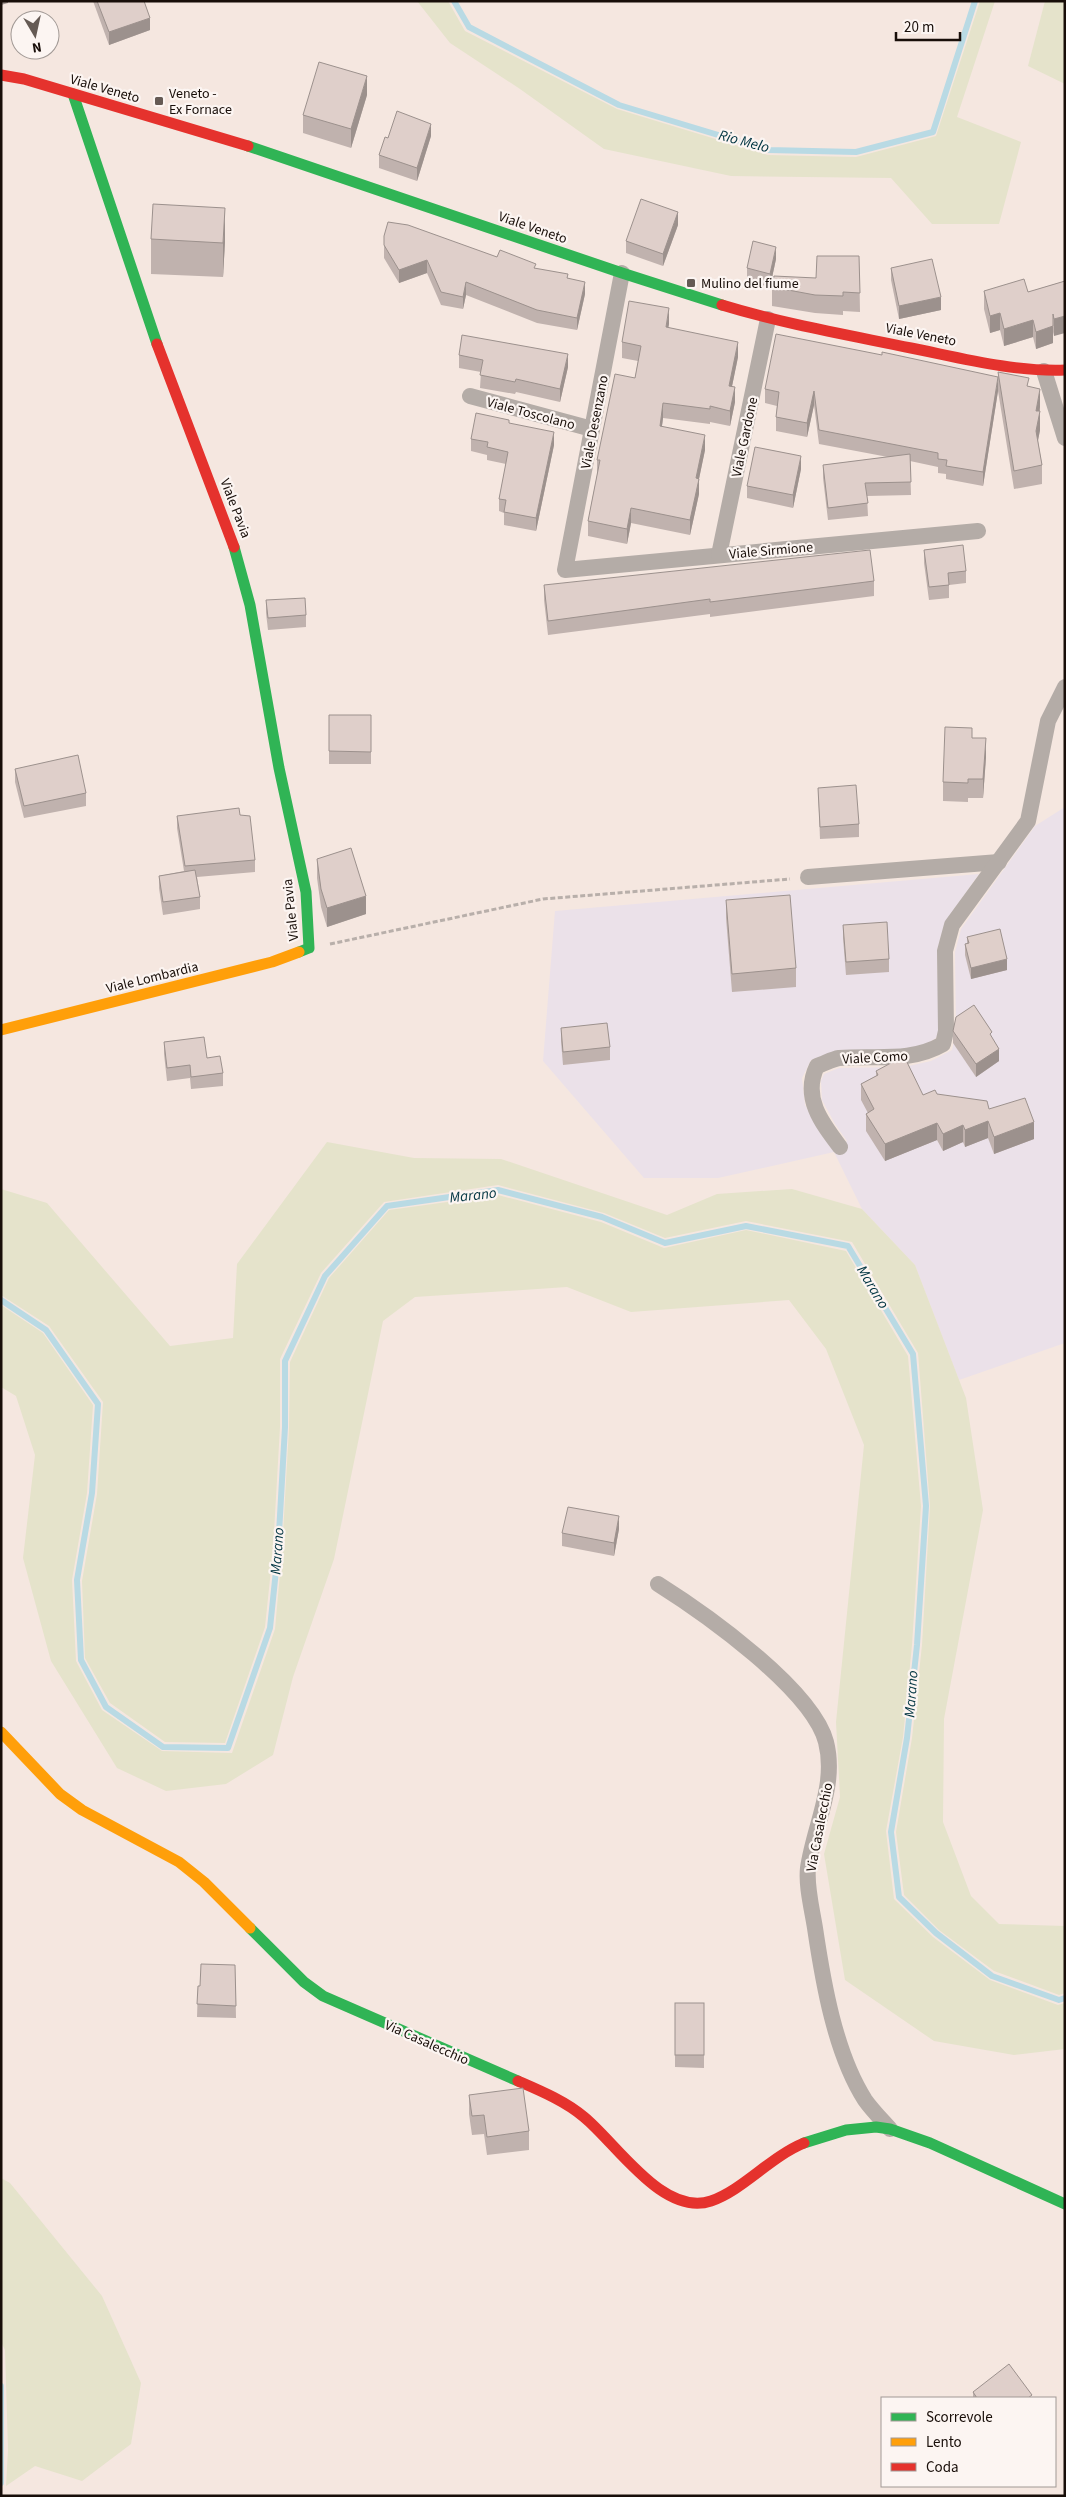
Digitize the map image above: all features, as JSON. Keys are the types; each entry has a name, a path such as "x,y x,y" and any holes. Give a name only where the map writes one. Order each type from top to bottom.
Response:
{"street":[{"name":"Viale Veneto","path":"1,75 24,79 241,144 622,273 768,319 976,360 1044,371 1065,370"},
{"name":"Viale Pavia","path":"72,94 155,338 234,545 250,605 279,768 306,892 309,948"},
{"name":"Viale Desenzano","path":"565,570 622,273"},
{"name":"Viale Gardone","path":"719,555 768,319"},
{"path":"1044,371 1065,438"},
{"name":"Viale Toscolano","path":"470,396 592,429"},
{"name":"Viale Sirmione","path":"565,570 978,531"},
{"name":"Viale Como","path":"840,1147 826,1129 813,1103 811,1080 817,1066 838,1058 903,1058 928,1052 943,1044 946,1031 946,951 952,925 1000,862 1028,821 1048,720 1065,686"},
{"path":"808,877 1000,862"},
{"name":"Viale Lombardia","path":"1,1030 272,962 309,948"},
{"name":"Via Casalecchio","path":"658,1584 704,1614 787,1684 810,1711 826,1741 829,1776 808,1869 822,1980 850,2070 866,2100 890,2129"},
{"name":"Via Casalecchio","path":"1,1732 60,1794 75,1805 179,1862 204,1882 304,1982 323,1996 550,2096 583,2116 612,2141 660,2191 676,2201 693,2204 708,2202 724,2195 776,2158 814,2139 856,2129 890,2129 946,2150 1065,2204"}],"path":[{"path":"309,948 409,929 478,911 543,899 808,877"}],"shaded area":[{"path":"417,1 448,1 465,31 617,109 768,155 856,157 936,136 980,1 995,1 957,117 1021,142 999,224 932,224 891,178 731,176 604,149 520,89 450,43"},
{"path":"1045,1 1065,1 1065,84 1028,66"},
{"path":"1065,807 1065,1343 959,1380 915,1265 862,1209 834,1152 718,1178 644,1178 543,1061 555,911 979,874 945,922 937,950 939,1030 936,1038 925,1045 902,1050 836,1051 811,1060 802,1078 805,1105 820,1133 834,1151 847,1141 822,1100 821,1081 824,1074 839,1068 904,1067 931,1061 952,1050 956,1032 955,952 961,929 1035,826"},
{"path":"327,1142 414,1158 501,1159 667,1215 717,1194 792,1189 862,1209 915,1265 966,1398 983,1510 944,1719 943,1822 971,1896 999,1924 1065,1926 1065,1993 1059,1995 994,1971 939,1930 904,1895 896,1832 912,1738 922,1645 930,1506 918,1353 852,1242 746,1221 665,1238 604,1213 498,1185 384,1202 321,1273 280,1359 280,1427 273,1550 265,1627 225,1743 165,1742 110,1703 85,1658 82,1581 97,1494 103,1402 49,1326 1,1295 1,1189 47,1203 170,1346 233,1338 237,1264"},
{"path":"498,1195 601,1222 664,1248 746,1230 846,1251 908,1356 921,1506 912,1645 903,1737 886,1831 894,1899 933,1937 990,1980 1058,2005 1065,2003 1065,2049 1014,2055 934,2041 845,1980 824,1854 840,1797 836,1722 864,1445 826,1349 789,1300 631,1312 567,1287 415,1297 383,1321 334,1559 293,1677 273,1755 226,1784 166,1791 117,1768 51,1661 23,1558 35,1455 16,1396 1,1387 1,1305 43,1333 93,1405 87,1493 72,1580 76,1661 102,1710 162,1751 232,1753 275,1629 282,1551 289,1428 290,1362 329,1278 389,1210"},
{"path":"1,2178 10,2183 102,2296 141,2383 131,2444 82,2481 35,2466 6,2486 8,2450 5,2350 1,2342"}],"building":[{"path":"97,1 144,1 150,18 109,32"},
{"path":"319,62 367,76 351,129 303,115"},
{"path":"397,111 431,124 417,168 379,155 385,137 388,138"},
{"path":"641,199 678,212 663,254 626,241"},
{"path":"153,204 225,208 223,243 151,239"},
{"path":"388,222 408,225 497,257 500,250 536,264 534,268 568,274 567,278 585,282 577,318 537,310 466,282 463,297 441,292 427,260 399,270 384,245 384,236"},
{"path":"753,241 776,247 770,274 747,268"},
{"path":"817,256 859,256 860,293 843,292 843,296 815,295 772,287 774,276 816,278"},
{"path":"932,259 941,297 899,306 891,268"},
{"path":"1024,279 1028,292 1065,281 1065,316 1054,319 1053,314 1053,326 1036,332 1033,320 1004,329 1000,313 990,316 984,291"},
{"path":"629,301 669,308 666,327 738,342 729,386 735,387 730,411 710,406 710,409 663,403 660,426 705,435 696,478 699,479 690,520 631,508 627,529 588,521 600,460 597,460 615,374 635,378 641,346 622,342"},
{"path":"776,334 882,355 882,352 998,377 983,472 946,466 947,460 938,459 938,453 819,430 814,391 807,423 776,417 779,392 765,389"},
{"path":"462,335 568,354 560,389 516,379 515,382 480,375 483,360 459,355"},
{"path":"998,372 1029,378 1027,386 1040,389 1036,411 1040,411 1036,431 1042,465 1014,471"},
{"path":"476,413 509,420 509,423 554,432 536,518 504,512 506,500 499,499 508,452 487,447 488,442 471,439"},
{"path":"755,447 801,456 793,495 747,486"},
{"path":"910,454 911,482 865,483 868,503 828,508 823,465"},
{"path":"963,545 966,571 948,573 949,585 929,587 924,550"},
{"path":"870,550 874,581 710,602 710,599 548,621 544,585"},
{"path":"305,598 306,615 268,618 266,600"},
{"path":"329,715 371,715 371,752 329,751"},
{"path":"945,727 972,728 972,738 986,738 983,779 968,779 968,783 943,782"},
{"path":"78,755 86,793 24,806 15,769"},
{"path":"856,785 859,824 820,827 818,788"},
{"path":"239,808 240,815 250,816 255,860 185,866 177,816"},
{"path":"351,848 366,896 327,908 321,889 317,859"},
{"path":"195,870 200,897 163,902 159,876"},
{"path":"790,895 796,968 732,974 726,900"},
{"path":"887,922 889,959 846,962 843,925"},
{"path":"1000,929 1007,959 971,968 965,944 969,943 967,937"},
{"path":"974,1005 992,1032 990,1034 999,1049 976,1064 953,1031 956,1017"},
{"path":"607,1023 610,1047 563,1052 561,1028"},
{"path":"204,1037 207,1058 220,1056 223,1073 191,1077 190,1065 167,1068 164,1042"},
{"path":"904,1056 923,1095 935,1090 937,1094 987,1101 989,1109 1025,1098 1034,1122 994,1137 988,1121 965,1130 963,1125 943,1134 937,1123 885,1144 866,1114 874,1109 861,1084 878,1075 876,1071"},
{"path":"568,1507 619,1516 614,1543 562,1533"},
{"path":"201,1964 235,1965 236,2006 197,2004"},
{"path":"675,2003 704,2003 704,2055 675,2055"},
{"path":"523,2088 529,2131 487,2137 484,2115 472,2116 469,2095"},
{"path":"1009,2364 1032,2395 1029,2397 976,2397 973,2392"}],"waterway":[{"name":"Rio Melo","path":"454,1 469,27 619,105 768,150 856,152 933,132 975,1"},
{"name":"Marano","path":"1,1300 46,1330 98,1404 92,1493 77,1580 81,1660 106,1707 163,1747 228,1748 270,1628 278,1551 285,1427 285,1361 325,1276 387,1206 498,1190 602,1217 665,1243 746,1226 848,1246 913,1354 926,1506 917,1645 907,1738 891,1832 899,1897 936,1933 992,1976 1059,2000 1065,1998"},
{"name":"Marano","path":"1,2386 1,2483"}],"traffic: fast":[{"path":"73,94 157,344"},
{"path":"248,146 722,305"},
{"path":"234,547 250,605 279,768 306,892 309,948 299,952"},
{"path":"250,1928 304,1982 323,1996 518,2081"},
{"path":"804,2143 846,2130 876,2127 890,2129 930,2143 1065,2204"}],"traffic: slow":[{"path":"1,1030 272,962 299,952"},
{"path":"1,1732 60,1794 82,1810 179,1862 204,1882 250,1928"}],"traffic: jam":[{"path":"1,75 24,79 248,146"},
{"path":"722,305 792,324 968,360 1026,369 1065,370"},
{"path":"157,344 234,547"},
{"path":"518,2081 577,2111 658,2189 676,2198 693,2203 711,2201 723,2196 746,2182 780,2156 804,2143"}],"place":[{"name":"Veneto - Ex Fornace","path":"159,101"},
{"name":"Mulino del fiume","path":"691,283"}]}
